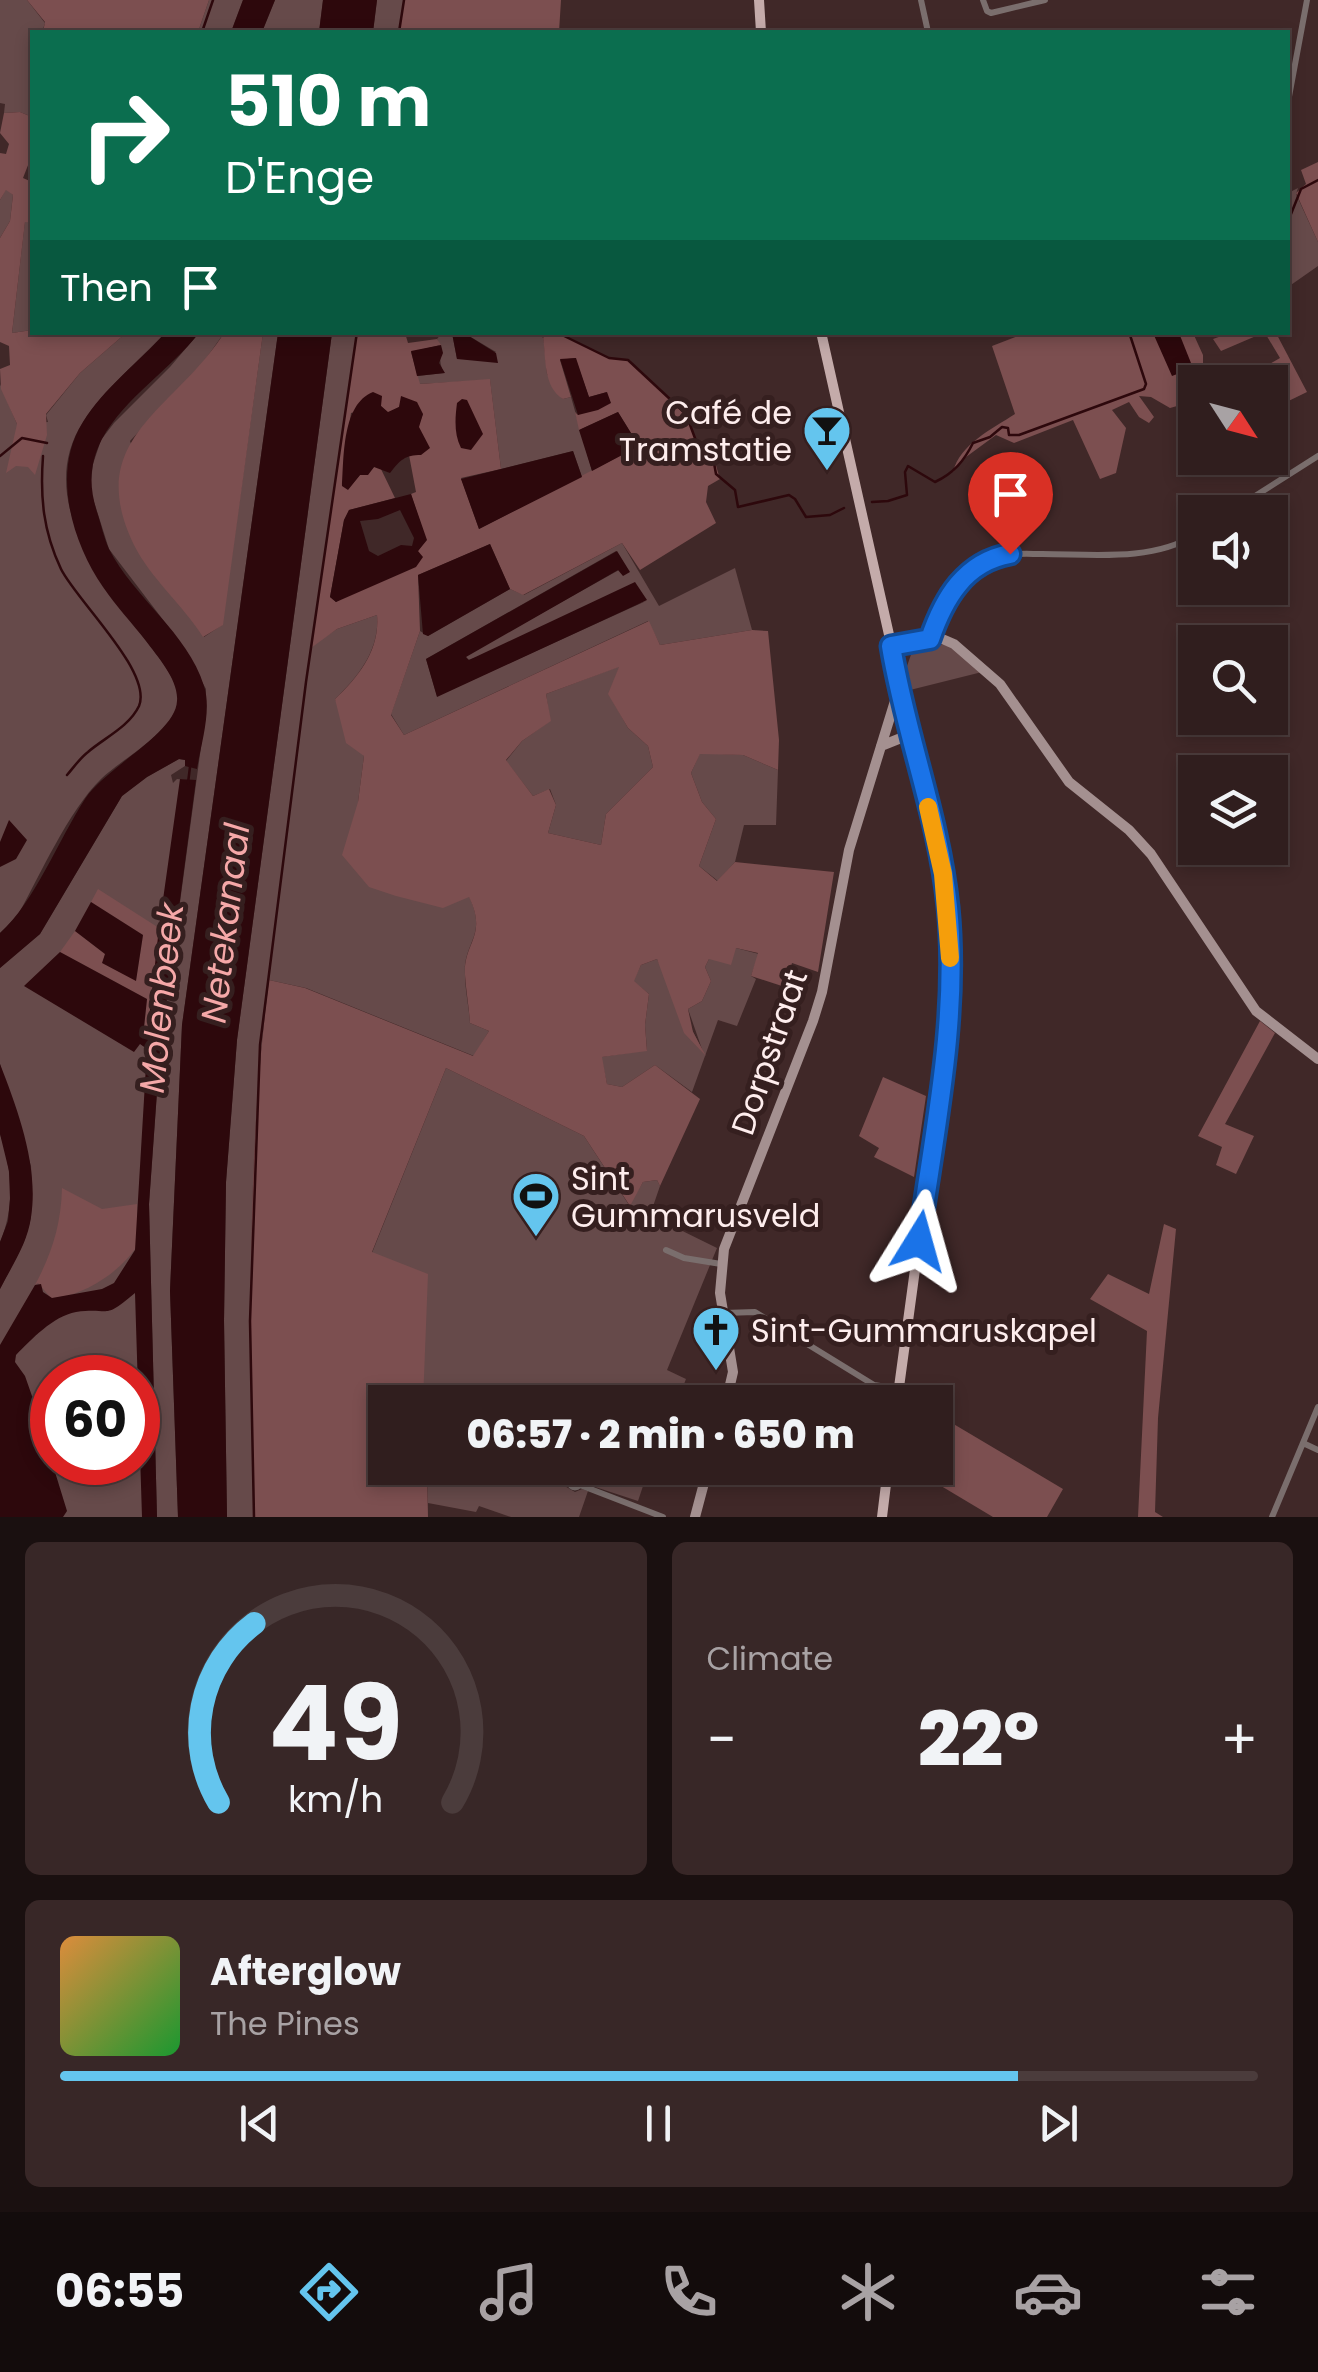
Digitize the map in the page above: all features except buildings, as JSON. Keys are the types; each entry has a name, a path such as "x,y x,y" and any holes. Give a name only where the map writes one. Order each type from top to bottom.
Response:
{"main road":[{"path":"760,0 762,30"},
{"path":"822,335 941,860 950,946 944,1056 900,1385"},
{"path":"882,1517 886,1485"}],"street":[{"path":"921,0 928,30"},
{"path":"983,0 991,13 1045,0"},
{"path":"1290,91 1307,0"},
{"path":"1257,495 1318,456"},
{"path":"930,639 950,595 966,574 993,557 1132,553 1178,544"},
{"path":"891,646 940,638 954,644 1000,684 1068,782 1121,823 1151,854 1256,1011 1318,1060"},
{"name":"Dorpstraat","path":"729,1385 732,1372 721,1264 822,992 849,850 899,688"},
{"path":"882,742 910,728"},
{"path":"882,742 900,738 912,741"},
{"path":"666,1250 684,1258 721,1264"},
{"path":"724,1313 756,1312 874,1385"},
{"path":"1272,1517 1318,1407"},
{"path":"1302,1443 1318,1450"},
{"path":"583,1485 663,1517"},
{"path":"695,1517 703,1485"}],"shaded area":[{"path":"0,0 27,0 45,23 43,30 30,30 30,116 4,113 5,104 0,103"},
{"path":"27,0 209,0 199,30 43,30 45,22"},
{"path":"209,0 243,0 232,30 199,30"},
{"path":"275,0 323,0 319,30 263,30"},
{"path":"377,0 404,0 399,30 373,30"},
{"path":"404,0 561,0 559,30 399,30"},
{"path":"4,113 30,116 30,160 23,178 30,181 30,223 25,222 12,333 30,330 30,335 124,335 80,373 46,414 47,435 35,475 28,467 16,466 6,473 17,424 1,389 0,369 10,365 9,346 0,342 0,238 10,221 13,195 6,190 0,200 0,153 6,154 9,144 0,133"},
{"path":"1318,162 1318,242 1296,193 1306,184 1301,170"},
{"path":"1298,188 1296,194 1318,242 1318,266 1290,286 1290,192"},
{"path":"6,189 13,195 10,221 0,238 0,200"},
{"path":"25,221 30,223 30,330 12,333"},
{"path":"124,335 163,335 91,410 70,450 66,478 69,506 91,561 169,673 178,699 176,711 159,733 89,792 18,915 0,933 0,384 17,424 48,422 46,415 80,373"},
{"path":"197,335 223,335 202,364 130,441 195,624 204,637 222,625 263,335 278,335 182,1025 170,1290 178,1517 157,1517 160,1355 153,1355 149,1204 160,1050 206,689 180,642 109,549 90,489 101,440"},
{"path":"223,335 263,335 223,625 203,637 134,545 121,508 119,478 127,451 141,428"},
{"path":"332,335 357,335 311,646 337,629 377,615 375,639 366,661 335,699 364,756 358,802 469,896 476,921 465,963 470,1023 489,1031 474,1056 306,988 269,980 253,1181 254,1517 227,1517 226,1182 237,1040"},
{"path":"357,335 406,335 408,343 437,339 441,345 411,352 420,384 490,379 501,469 461,478 479,529 639,446 618,412 579,430 575,412 578,415 607,392 589,397 575,358 560,360 571,397 563,399 557,394 547,371 543,336 562,335 609,358 628,360 686,414 699,449 712,452 720,479 708,486 706,502 716,523 640,570 622,543 523,595 510,589 490,544 418,575 420,631 391,715 404,735 649,621 660,645 752,630 768,631 779,740 778,770 743,755 700,754 691,773 702,802 716,819 699,866 717,881 735,862 834,872 818,972 792,963 785,987 751,976 758,953 736,948 731,965 709,959 705,967 711,981 702,1001 688,1009 693,1032 706,1056 684,1033 657,959 641,965 634,981 649,994 647,1051 602,1057 607,1084 622,1087 655,1065 700,1099 660,1186 657,1180 643,1182 630,1206 584,1136 446,1068 372,1252 428,1274 424,1385 368,1385 368,1485 427,1485 428,1517 254,1517 253,1181 269,980 305,988 473,1056 489,1031 470,1023 465,964 476,921 469,897 443,908 396,896 369,887 342,855 358,802 364,756 346,743 335,699 366,662 375,640 377,615 337,629 311,648","holes":["381,406 388,413 399,407 423,414 418,427 421,455 409,455 416,492 411,494 426,540 418,551 336,602 330,597 349,510 395,498 380,467 360,475 348,489 343,470 351,413","619,667 608,694 628,728 648,746 653,767 606,814 601,845 548,833 556,805 549,789 533,796 506,760 522,741 551,721 546,694"]},
{"path":"440,335 452,335 457,359 496,352 467,335 543,335 547,374 563,399 571,397 592,471 582,477 573,451 501,469 490,380 419,384 417,376 444,373 437,339"},
{"path":"1021,335 1194,335 1203,355 1203,365 1178,365 1178,406 1170,408 1151,397 1139,396 1154,417 1149,423 1139,417 1129,402 1112,410 1126,428 1116,473 1100,479 1073,420 1014,443 996,435 953,472 970,445 1015,414 992,346"},
{"path":"1224,335 1258,335 1221,351 1213,339"},
{"path":"1266,335 1277,335 1307,392 1288,401 1288,365 1268,365 1280,358"},
{"path":"622,543 659,606 735,568 752,630 660,645 648,621 404,735 391,714 420,631 428,636 510,589 524,595","holes":["616,551 629,572 619,570 465,656 468,660 646,601 437,696 426,659"]},
{"path":"940,644 952,647 982,672 910,690 906,669 913,649"},
{"path":"620,666 609,694 628,728 648,746 653,767 606,814 601,845 548,833 556,805 550,789 533,796 506,761 522,741 550,721 546,694"},
{"path":"700,753 743,755 778,770 776,825 744,825 735,862 718,881 699,866 716,819 702,802 691,773"},
{"path":"179,759 186,760 185,766 171,775 173,783 177,779 188,780 142,1205 146,1355 30,1355 30,1485 150,1485 151,1517 0,1517 0,1289 24,1242 31,1218 32,1191 31,1166 0,1064 0,968 40,934 122,796"},
{"path":"98,889 159,928 147,1038 143,1037 147,999 60,952 75,931 105,954 103,963 136,980 143,935 91,902"},
{"path":"736,948 759,954 751,976 756,979 737,1026 718,1020 692,1092 655,1065 622,1087 607,1084 601,1057 647,1050 649,994 633,981 641,965 657,959 703,1052 688,1009 702,1001 711,981 705,967 709,959"},
{"path":"1260,1021 1275,1033 1225,1124 1254,1136 1236,1174 1216,1165 1222,1147 1198,1136"},
{"name":"Sint Gummarusveld","path":"446,1068 584,1136 629,1205 643,1182 657,1180 660,1186 650,1215 717,1248 667,1370 686,1379 684,1385 421,1385 372,1253"},
{"path":"883,1077 926,1096 914,1177 874,1157 879,1148 859,1136"},
{"path":"0,1134 10,1188 8,1216 0,1242"},
{"path":"62,1188 102,1209 137,1204 137,1246 100,1281 76,1293 51,1298 38,1283 35,1285 54,1238"},
{"path":"1164,1224 1176,1229 1158,1418 1155,1512 1163,1517 1138,1517 1147,1331 1090,1299 1108,1274 1149,1294"},
{"path":"953,1424 1063,1489 1047,1517 993,1517 939,1485 953,1485"},
{"path":"427,1485 563,1485 575,1492 588,1491 579,1517 511,1517 479,1506 476,1512 428,1503"},
{"path":"589,1485 643,1485 638,1501"}],"water":[{"path":"243,0 275,0 263,30 232,30"},
{"path":"323,0 377,0 373,30 319,30"},
{"path":"163,335 197,335 112,424 95,457 92,485 109,549 185,649 204,686 206,716 197,769 185,766 185,760 179,759 122,796 40,934 0,968 0,933 35,888 85,799 153,738 174,713 177,701 175,685 166,669 92,569 69,506 68,463 73,442 91,410"},
{"name":"Netekanaal","path":"278,335 332,335 237,1040 226,1182 227,1517 178,1517 170,1291 182,1025"},
{"path":"452,335 467,335 496,353 498,363 457,359"},
{"path":"1154,335 1180,335 1192,365 1178,365 1178,374 1172,376"},
{"path":"441,345 439,363 445,373 417,376 411,351"},
{"path":"576,358 589,397 607,392 611,403 578,415 560,359"},
{"path":"373,392 382,396 381,406 388,412 399,407 401,396 417,402 423,414 419,427 430,448 421,455 403,459 390,473 374,467 368,475 360,475 348,490 342,486 350,419 363,398"},
{"path":"467,400 483,434 471,450 461,448 456,432 457,403"},
{"path":"618,412 639,446 592,471 579,430"},
{"path":"573,451 582,477 479,529 461,479"},
{"path":"411,494 427,540 418,551 423,557 416,567 336,602 330,597 349,510","holes":["400,510 414,538 412,546 401,545 378,556 369,551 360,521"]},
{"path":"490,544 510,589 428,636 423,634 418,575"},
{"path":"617,551 630,572 623,576 618,570 466,657 469,660 635,582 647,600 437,697 426,659"},
{"path":"180,779 196,780 160,1050 149,1204 153,1355 137,1355 135,1293 111,1310 76,1312 59,1318 16,1355 15,1362 30,1390 30,1485 59,1485 67,1511 63,1517 0,1517 0,1345 35,1285 41,1284 43,1292 52,1298 102,1289 114,1283 135,1250 147,1049 140,1044 134,1052 24,986 60,952 147,999 143,1037 147,1038"},
{"path":"9,820 27,840 16,859 0,867 0,842"},
{"path":"91,902 143,935 136,981 102,963 105,954 75,931"},
{"path":"0,1064 25,1139 33,1198 27,1236 0,1289 0,1242 8,1221 10,1199 9,1171 0,1134"},
{"path":"141,1485 156,1485 157,1517 142,1517"}],"waterway":[{"path":"203,30 213,0"},
{"path":"399,30 404,0"},
{"path":"1290,216 1301,189 1318,180"},
{"path":"254,1517 250,1321 260,1045 306,682 357,335"},
{"path":"540,335 548,335"},
{"path":"562,335 609,358 628,360 686,414 699,449 712,452 716,474 735,490 738,507 789,495 806,517 830,515 844,508"},
{"path":"872,502 907,495 908,466 935,482 958,466 973,443 1002,427 1008,428 1009,435 1019,435 1144,389 1146,384 1130,335"},
{"path":"0,456 22,438 47,443"},
{"path":"43,456 44,514 55,555 69,582 124,656 140,692 139,706 129,720 85,754 67,775"},
{"name":"Molenbeek","path":"188,783 190,767"}],"slow traffic":[{"path":"928,807 948,907 950,958"}],"place":[{"name":"Café de Tramstatie","path":"827,472"},
{"name":"Sint Gummarusveld","path":"536,1238"},
{"name":"Sint-Gummaruskapel","path":"716,1372"}],"route":[{"path":"919,1241 944,1056 950,946 938,845 891,646 930,639 950,595 966,574 981,562 1010,554"}]}
